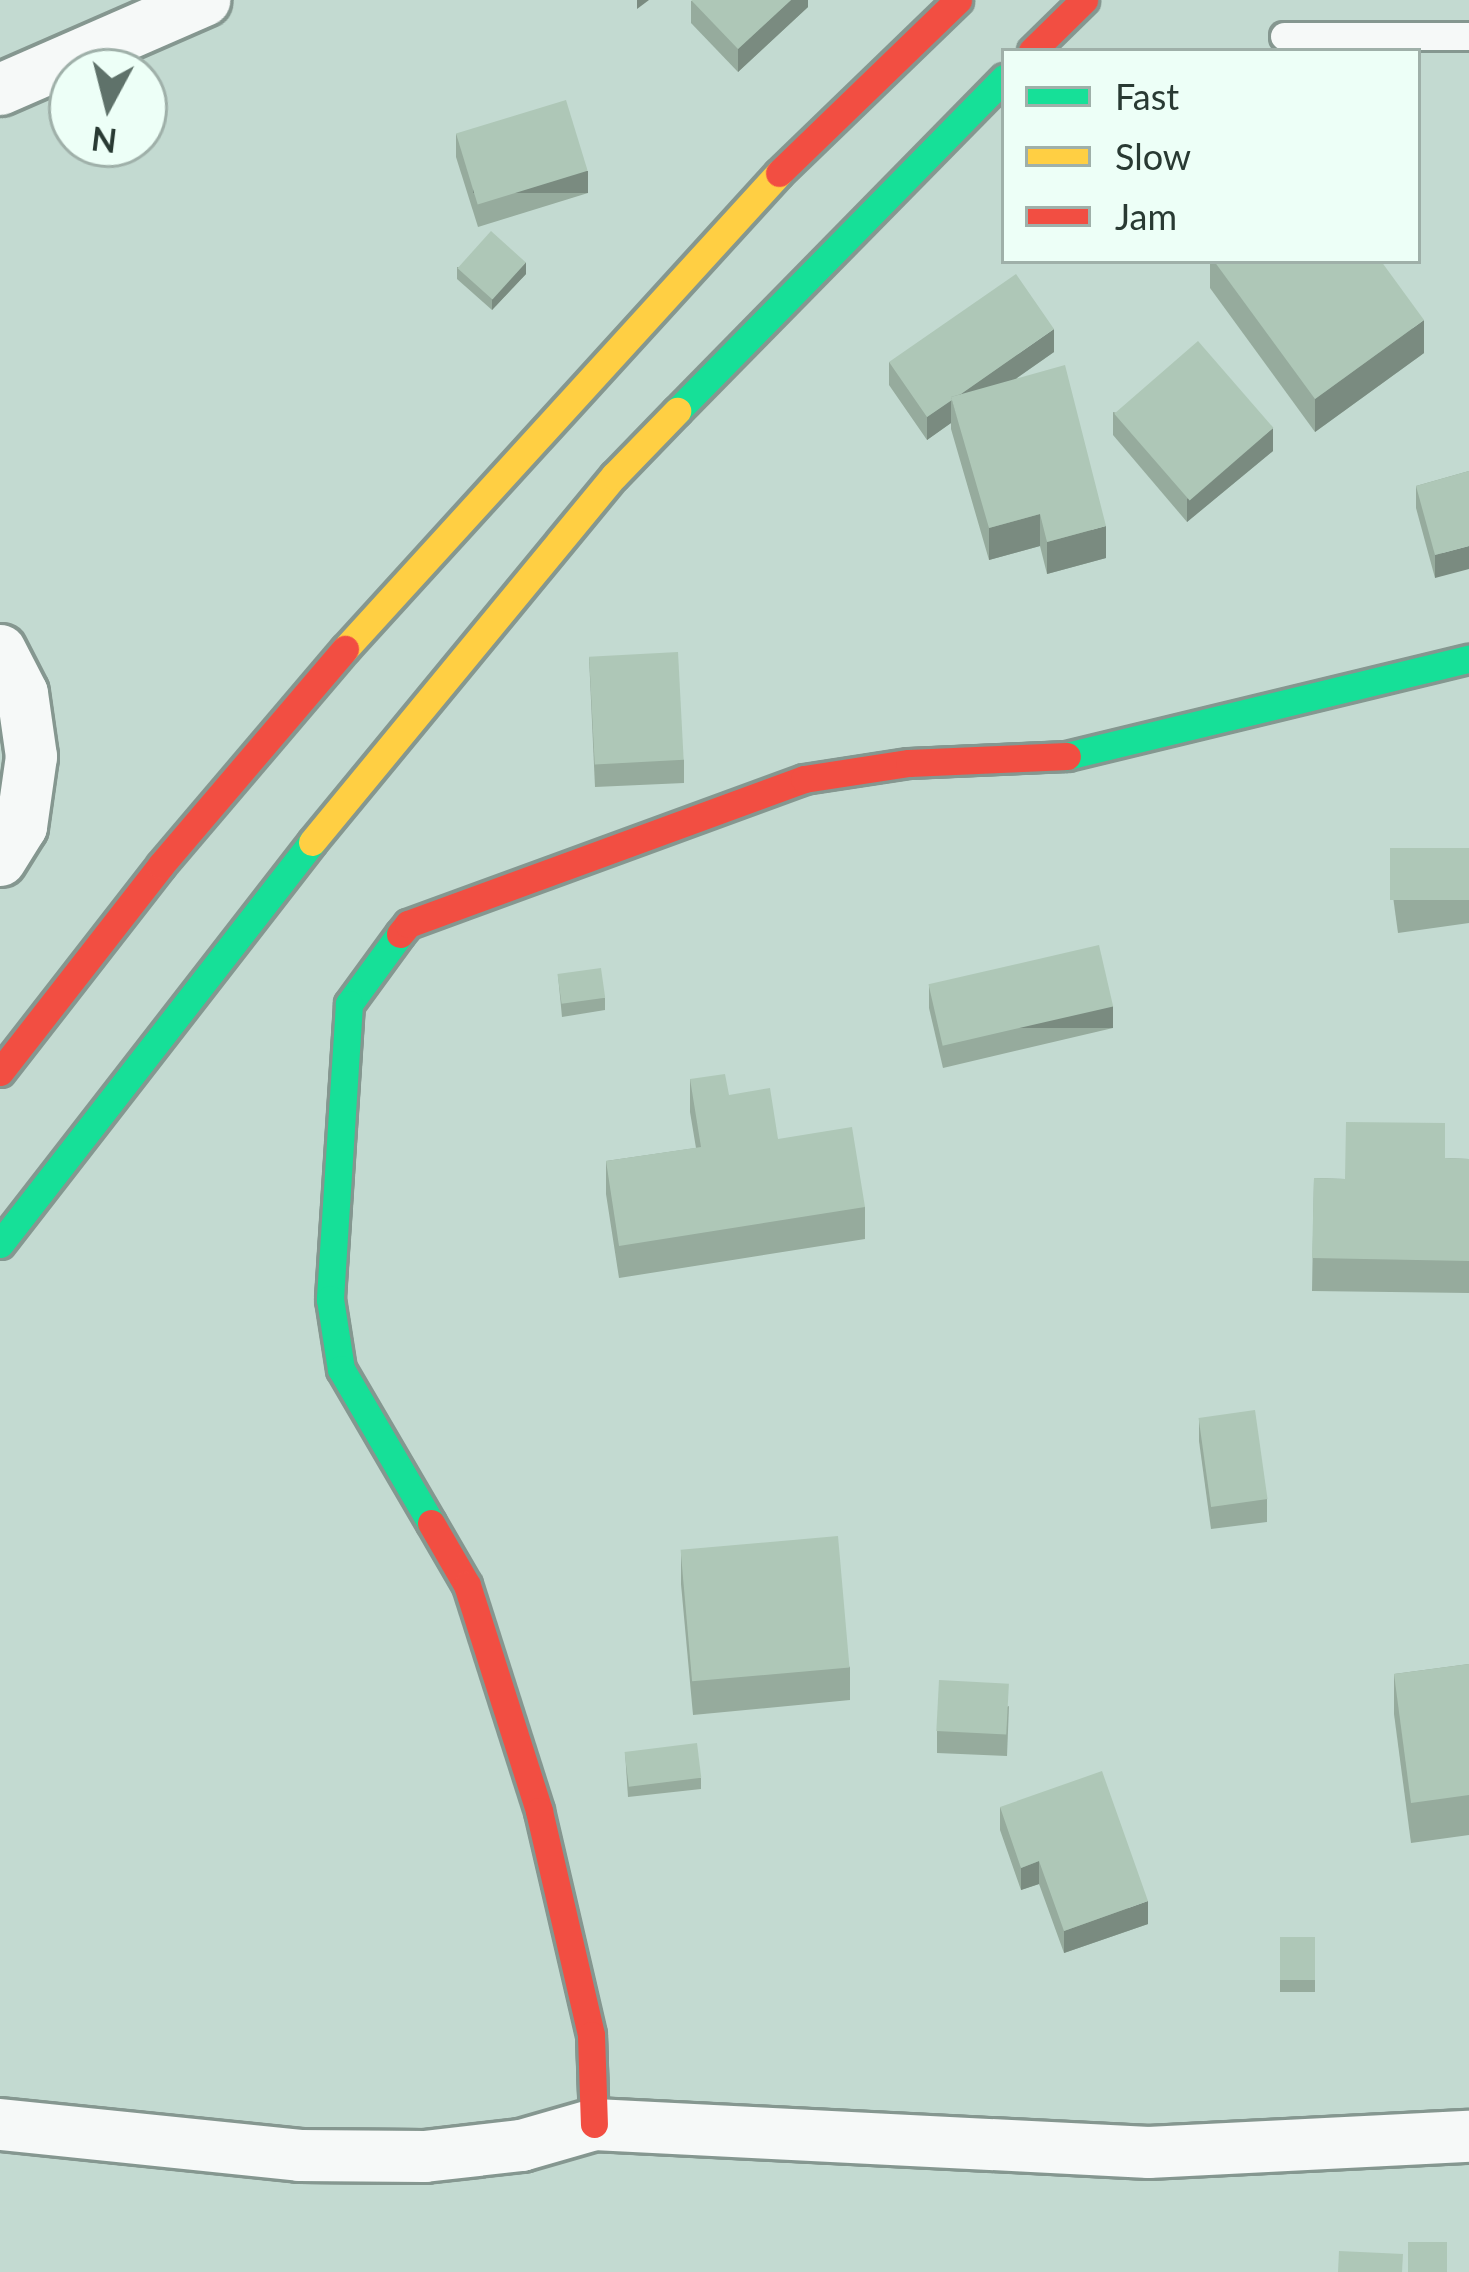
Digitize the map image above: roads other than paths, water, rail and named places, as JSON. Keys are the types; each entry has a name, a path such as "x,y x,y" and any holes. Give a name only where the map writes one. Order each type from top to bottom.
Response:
{"main road":[{"path":"0,1072 161,865 448,529 757,194 958,0"},
{"path":"1034,48 1084,0"},
{"path":"0,1244 234,937 614,476 1001,81"},
{"path":"594,2124 591,2035 539,1810 467,1585 341,1369 330,1298 349,1004 408,924 804,779 909,763 1032,763 1469,659"}],"street":[{"path":"0,89 204,0"},
{"path":"0,650 22,693 31,756 21,826 0,860"},
{"path":"0,2124 299,2155 424,2156 521,2145 594,2124 1148,2152 1469,2136"}],"lane":[{"path":"1284,36 1469,36"}]}
